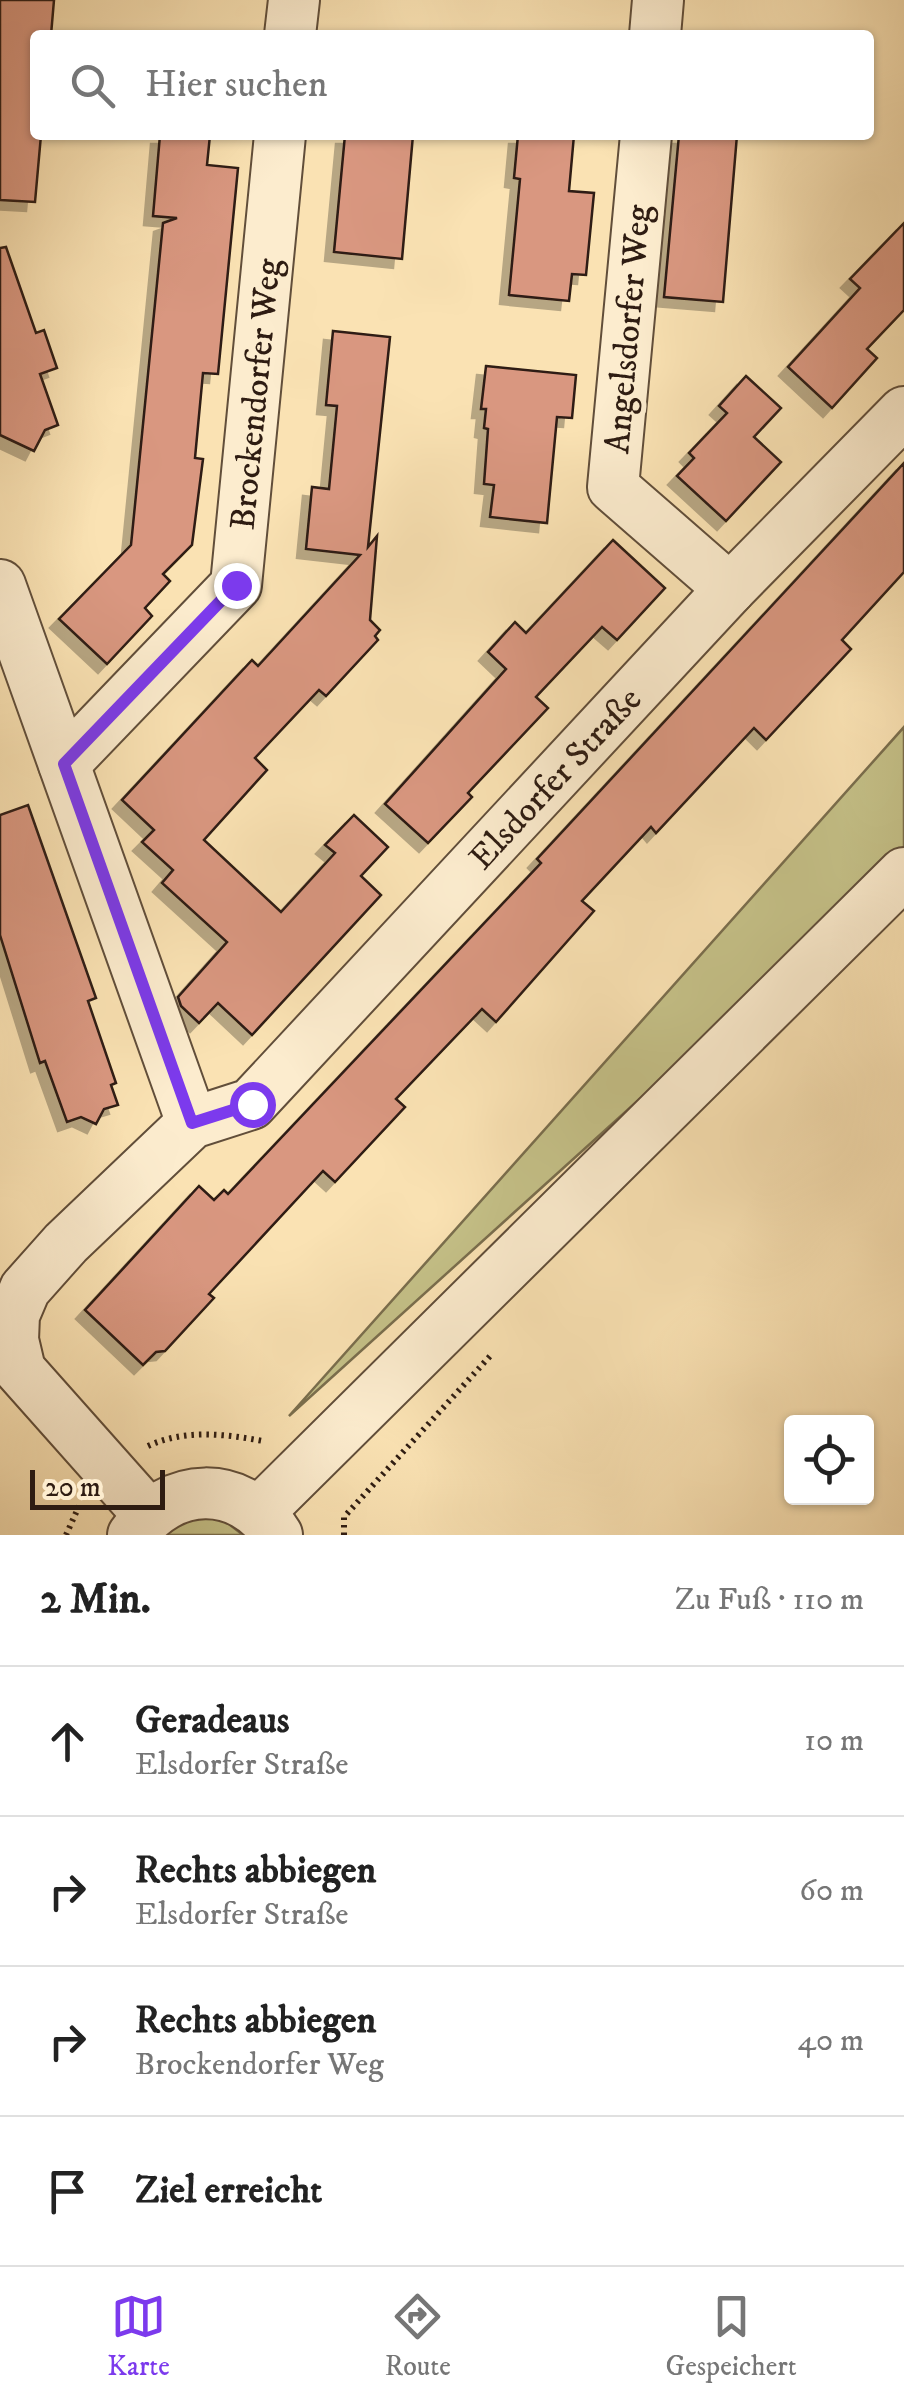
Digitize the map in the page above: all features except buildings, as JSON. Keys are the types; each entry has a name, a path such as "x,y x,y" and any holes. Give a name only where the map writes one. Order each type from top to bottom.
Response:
{"street":[{"path":"291,30 294,0"},
{"path":"655,30 658,0"},
{"name":"Brockendorfer Weg","path":"64,764 236,585 280,140"},
{"name":"Angelsdorfer Weg","path":"646,140 613,487 730,589"},
{"name":"Elsdorfer Straße","path":"140,1525 20,1370 4,1341 25,1289 66,1243 192,1123 252,1104 730,589 904,412"},
{"path":"0,585 192,1123"},
{"path":"140,1525 168,1500 215,1492 239,1498 268,1524 904,872"}],"path":[{"path":"344,1517 344,1535"}],"shaded area":[{"path":"904,727 904,860 289,1416"},
{"path":"188,1519 225,1521 243,1535 161,1535"}],"route":[{"path":"236,585 64,764 192,1123 252,1104"}]}
